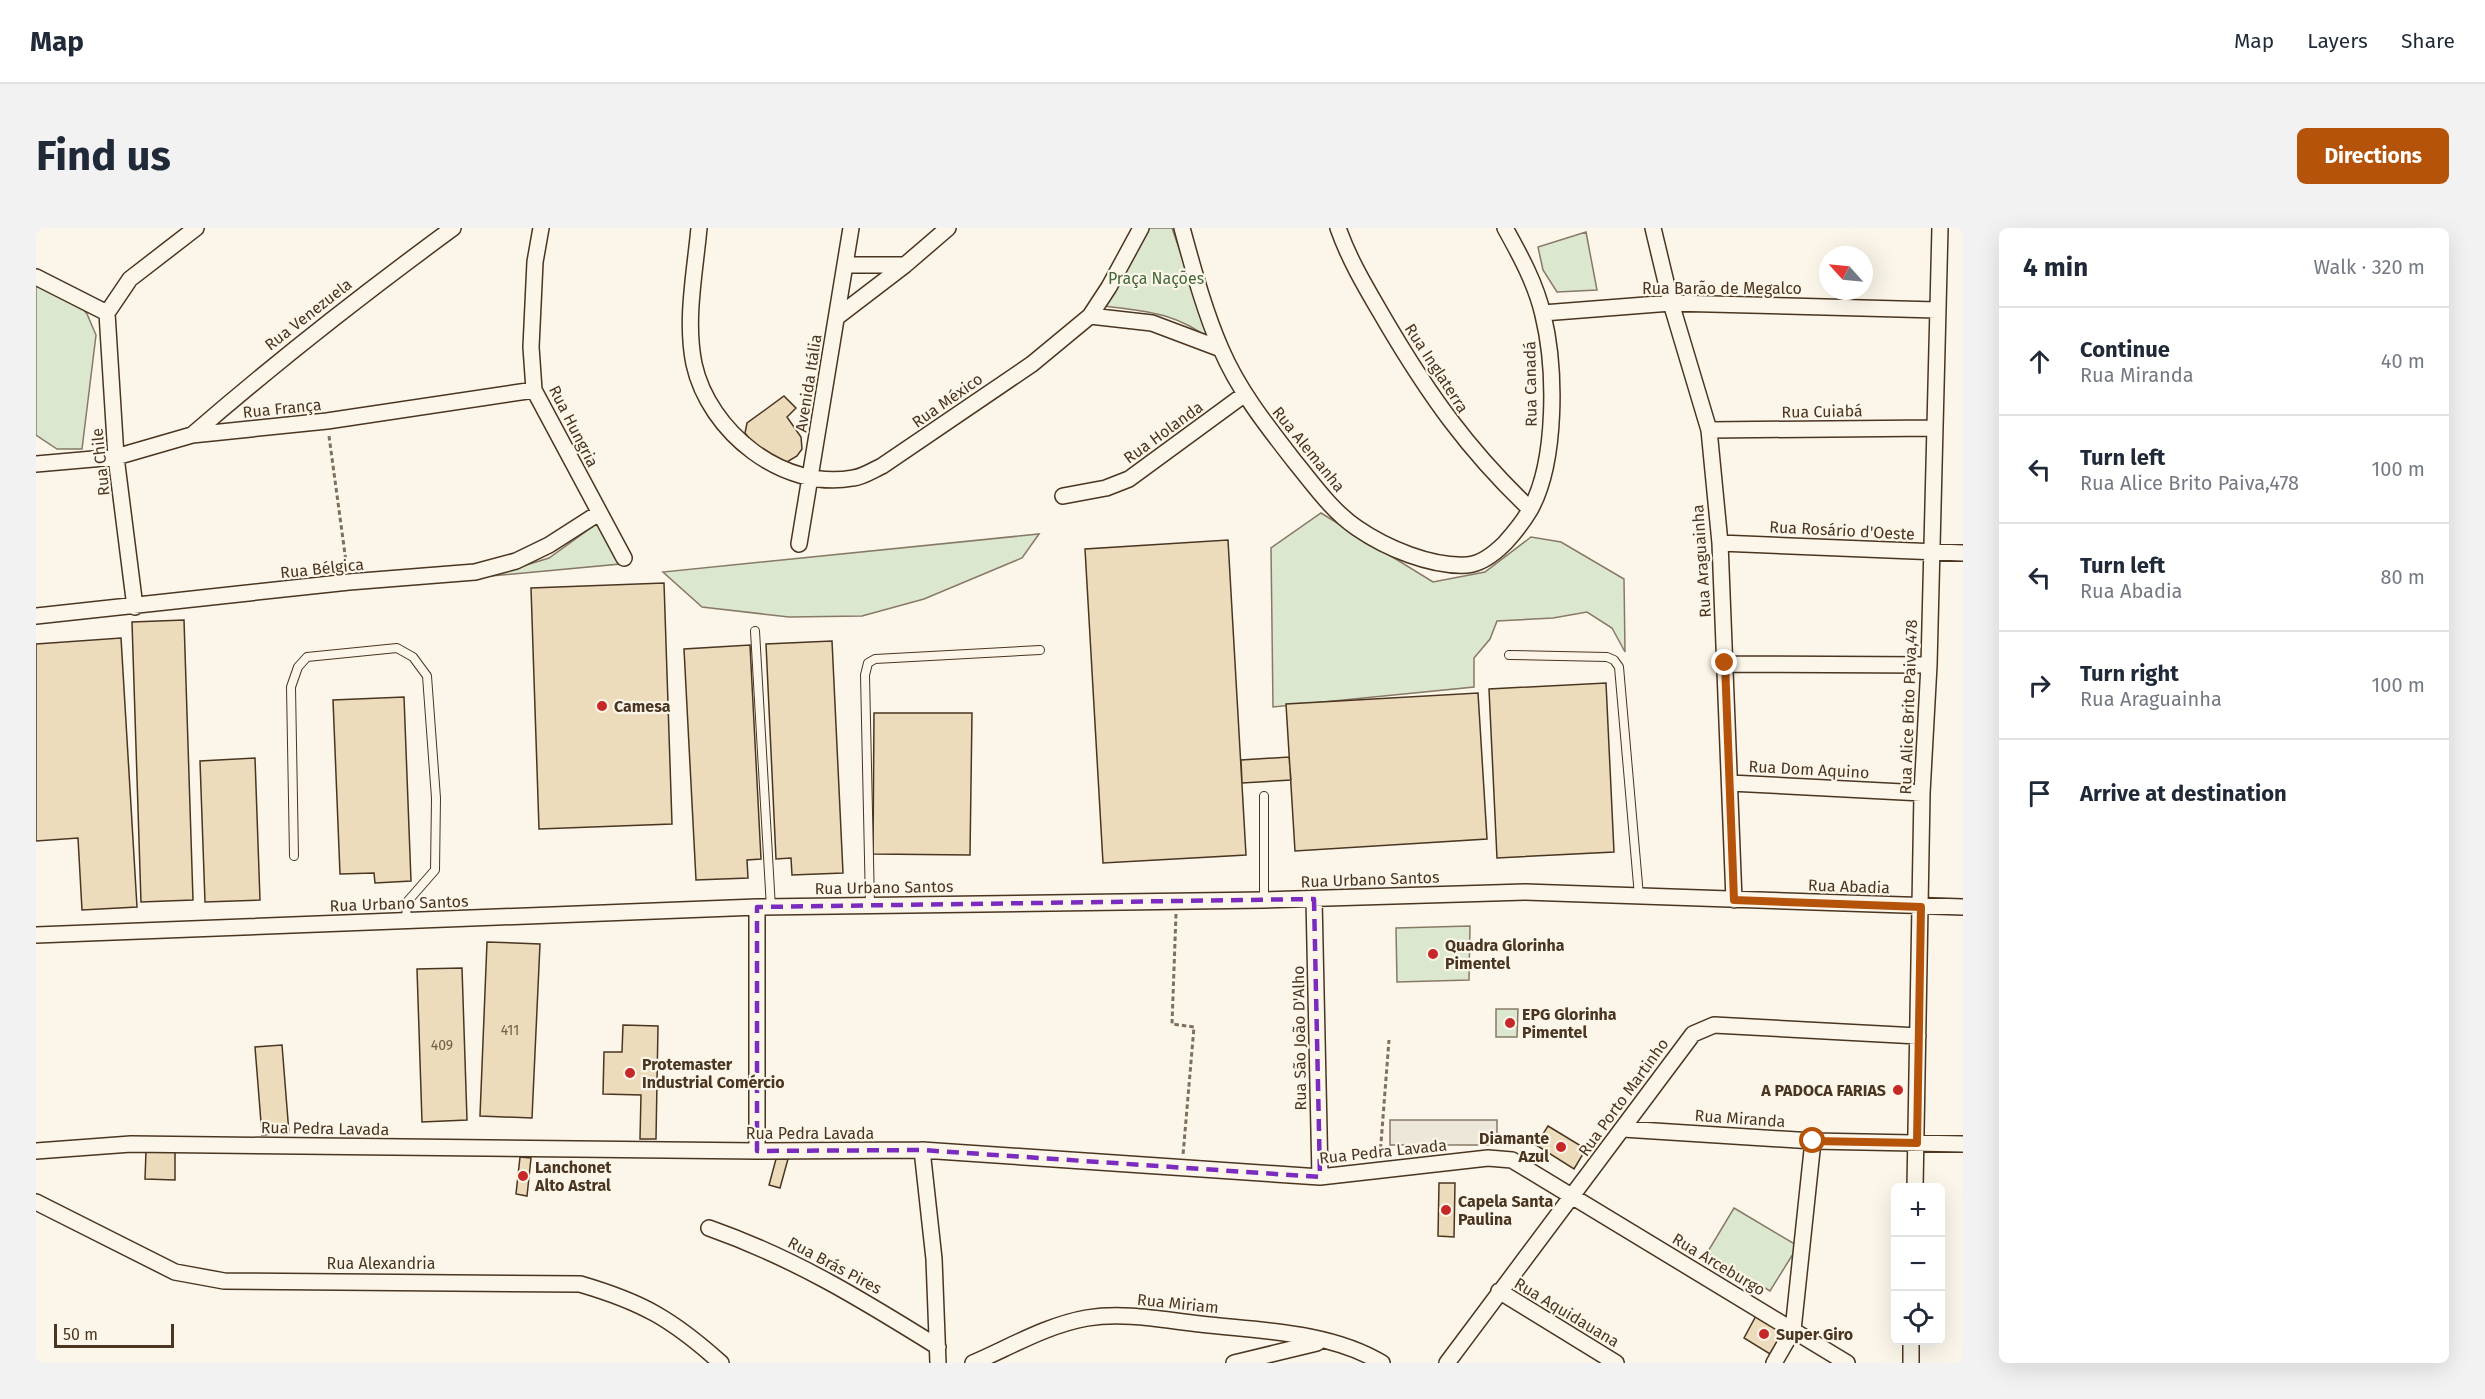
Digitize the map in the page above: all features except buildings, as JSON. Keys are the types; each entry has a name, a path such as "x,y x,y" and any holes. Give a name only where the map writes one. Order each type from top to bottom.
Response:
{"street":[{"path":"36,277 107,313 130,279 196,228"},
{"name":"Rua Venezuela","path":"192,435 292,349 453,228"},
{"name":"Rua Hungria","path":"542,228 535,262 531,347 534,390 624,558"},
{"path":"699,228 690,335 695,366 709,401 730,430 754,452 783,471 811,478"},
{"name":"Avenida Itália","path":"799,544 851,228"},
{"path":"837,317 905,265 948,228"},
{"name":"Rua México","path":"811,478 855,478 882,466 1032,364 1090,316 1109,287 1141,228"},
{"name":"Rua Alemanha","path":"1182,228 1221,349 1245,394 1326,501 1356,528 1394,548 1441,564 1469,565 1496,553 1530,509"},
{"name":"Rua Inglaterra","path":"1338,228 1352,263 1414,370 1463,440 1491,472 1530,509"},
{"name":"Rua Canadá","path":"1505,228 1524,263 1543,313 1549,346 1551,410 1546,459 1530,509"},
{"name":"Rua Araguainha","path":"1653,228 1671,303 1709,430 1720,543 1734,900"},
{"name":"Rua Alice Brito Paiva,478","path":"1916,1183 1922,793 1929,665 1940,228"},
{"path":"846,265 905,265"},
{"name":"Rua Barão de Megalco","path":"1543,313 1671,303 1937,310"},
{"name":"Rua Chile","path":"107,313 116,458 135,607"},
{"path":"1090,316 1152,323 1221,349"},
{"name":"Rua França","path":"36,464 116,458 192,435 327,422 534,390"},
{"name":"Rua Holanda","path":"1062,496 1106,488 1129,479 1245,394"},
{"name":"Rua Cuiabá","path":"1709,430 1935,428"},
{"name":"Rua Bélgica","path":"36,616 349,582 475,572 516,561 549,545 599,513"},
{"name":"Rua Rosário d'Oeste","path":"1720,543 1963,553"},
{"path":"1725,663 1929,665"},
{"name":"Rua Dom Aquino","path":"1730,783 1922,793"},
{"name":"Rua Urbano Santos","path":"36,935 870,904 1264,900 1525,892 1734,900"},
{"name":"Rua São João D'Alho","path":"1314,899 1320,1177"},
{"name":"Rua Abadia","path":"1734,900 1963,908"},
{"path":"757,1151 764,908"},
{"name":"Rua Porto Martinho","path":"1447,1363 1623,1129 1676,1052 1693,1034 1714,1025 1918,1036"},
{"name":"Rua Miranda","path":"1623,1129 1813,1141 1963,1144"},
{"path":"1774,1363 1793,1330 1813,1141"},
{"name":"Rua Pedra Lavada","path":"36,1151 131,1144 757,1151 922,1150 1320,1177 1488,1158 1512,1160 1573,1196"},
{"path":"922,1150 934,1259 938,1363"},
{"name":"Rua Arceburgo","path":"1573,1196 1847,1363"},
{"name":"Rua Alexandria","path":"36,1202 174,1272 224,1281 580,1284 624,1297 659,1314 685,1331 721,1363"},
{"name":"Rua Brás Pires","path":"709,1228 755,1244 806,1268 861,1298 938,1347"},
{"name":"Rua Aquidauana","path":"1499,1292 1616,1363"},
{"name":"Rua Miriam","path":"973,1363 1040,1332 1087,1318 1117,1316 1255,1330 1326,1341 1351,1348 1382,1363"},
{"path":"1234,1363 1326,1341"},
{"path":"1911,1345 1911,1363"}],"lane":[{"path":"755,631 764,908"},
{"path":"294,856 290,714 291,687 298,667 307,657 397,648 413,657 427,676 436,798 435,870 407,902 406,921"},
{"path":"870,904 865,675 868,663 875,659 1040,650"},
{"path":"1509,655 1607,657 1614,660 1619,667 1639,896"},
{"path":"1264,796 1264,900"}],"path":[{"path":"327,422 349,582"},
{"path":"1176,901 1172,1024 1194,1027 1182,1168"},
{"path":"1379,1170 1389,1040"}],"highlighted area":[{"path":"1314,899 1320,1177 922,1150 757,1151 757,907"}],"green space":[{"name":"Praça Nações","path":"1149,228 1172,228 1210,339 1172,318 1105,306 1143,233"},
{"path":"1586,232 1597,290 1557,292 1543,270 1538,247"},
{"path":"36,284 79,304 87,314 96,335 82,449 57,449 36,435"},
{"path":"1321,513 1433,582 1485,572 1531,537 1561,542 1624,579 1625,652 1612,628 1587,612 1553,618 1497,621 1490,639 1474,658 1474,687 1273,707 1271,548"},
{"path":"599,522 620,564 491,576 549,558"},
{"path":"1039,534 1022,558 924,599 862,616 789,617 702,607 663,572"},
{"name":"Quadra Glorinha Pimentel","path":"1470,926 1469,980 1397,982 1396,928"},
{"path":"1496,1009 1518,1009 1517,1037 1496,1037"},
{"path":"1734,1208 1798,1246 1770,1291 1707,1253"}],"shaded area":[{"path":"1390,1120 1497,1120 1497,1145 1390,1145"}],"place":[{"name":"Camesa","path":"602,706"},
{"name":"Quadra Glorinha Pimentel","path":"1433,954"},
{"name":"EPG Glorinha Pimentel","path":"1510,1023"},
{"name":"Protemaster Industrial Comércio","path":"630,1073"},
{"name":"A PADOCA FARIAS","path":"1898,1090"},
{"name":"Diamante Azul","path":"1561,1147"},
{"name":"Lanchonet Alto Astral","path":"523,1176"},
{"name":"Capela Santa Paulina","path":"1446,1210"},
{"name":"Super Giro","path":"1764,1334"}],"route":[{"path":"1725,663 1734,900 1921,907 1917,1143 1813,1141"}]}
